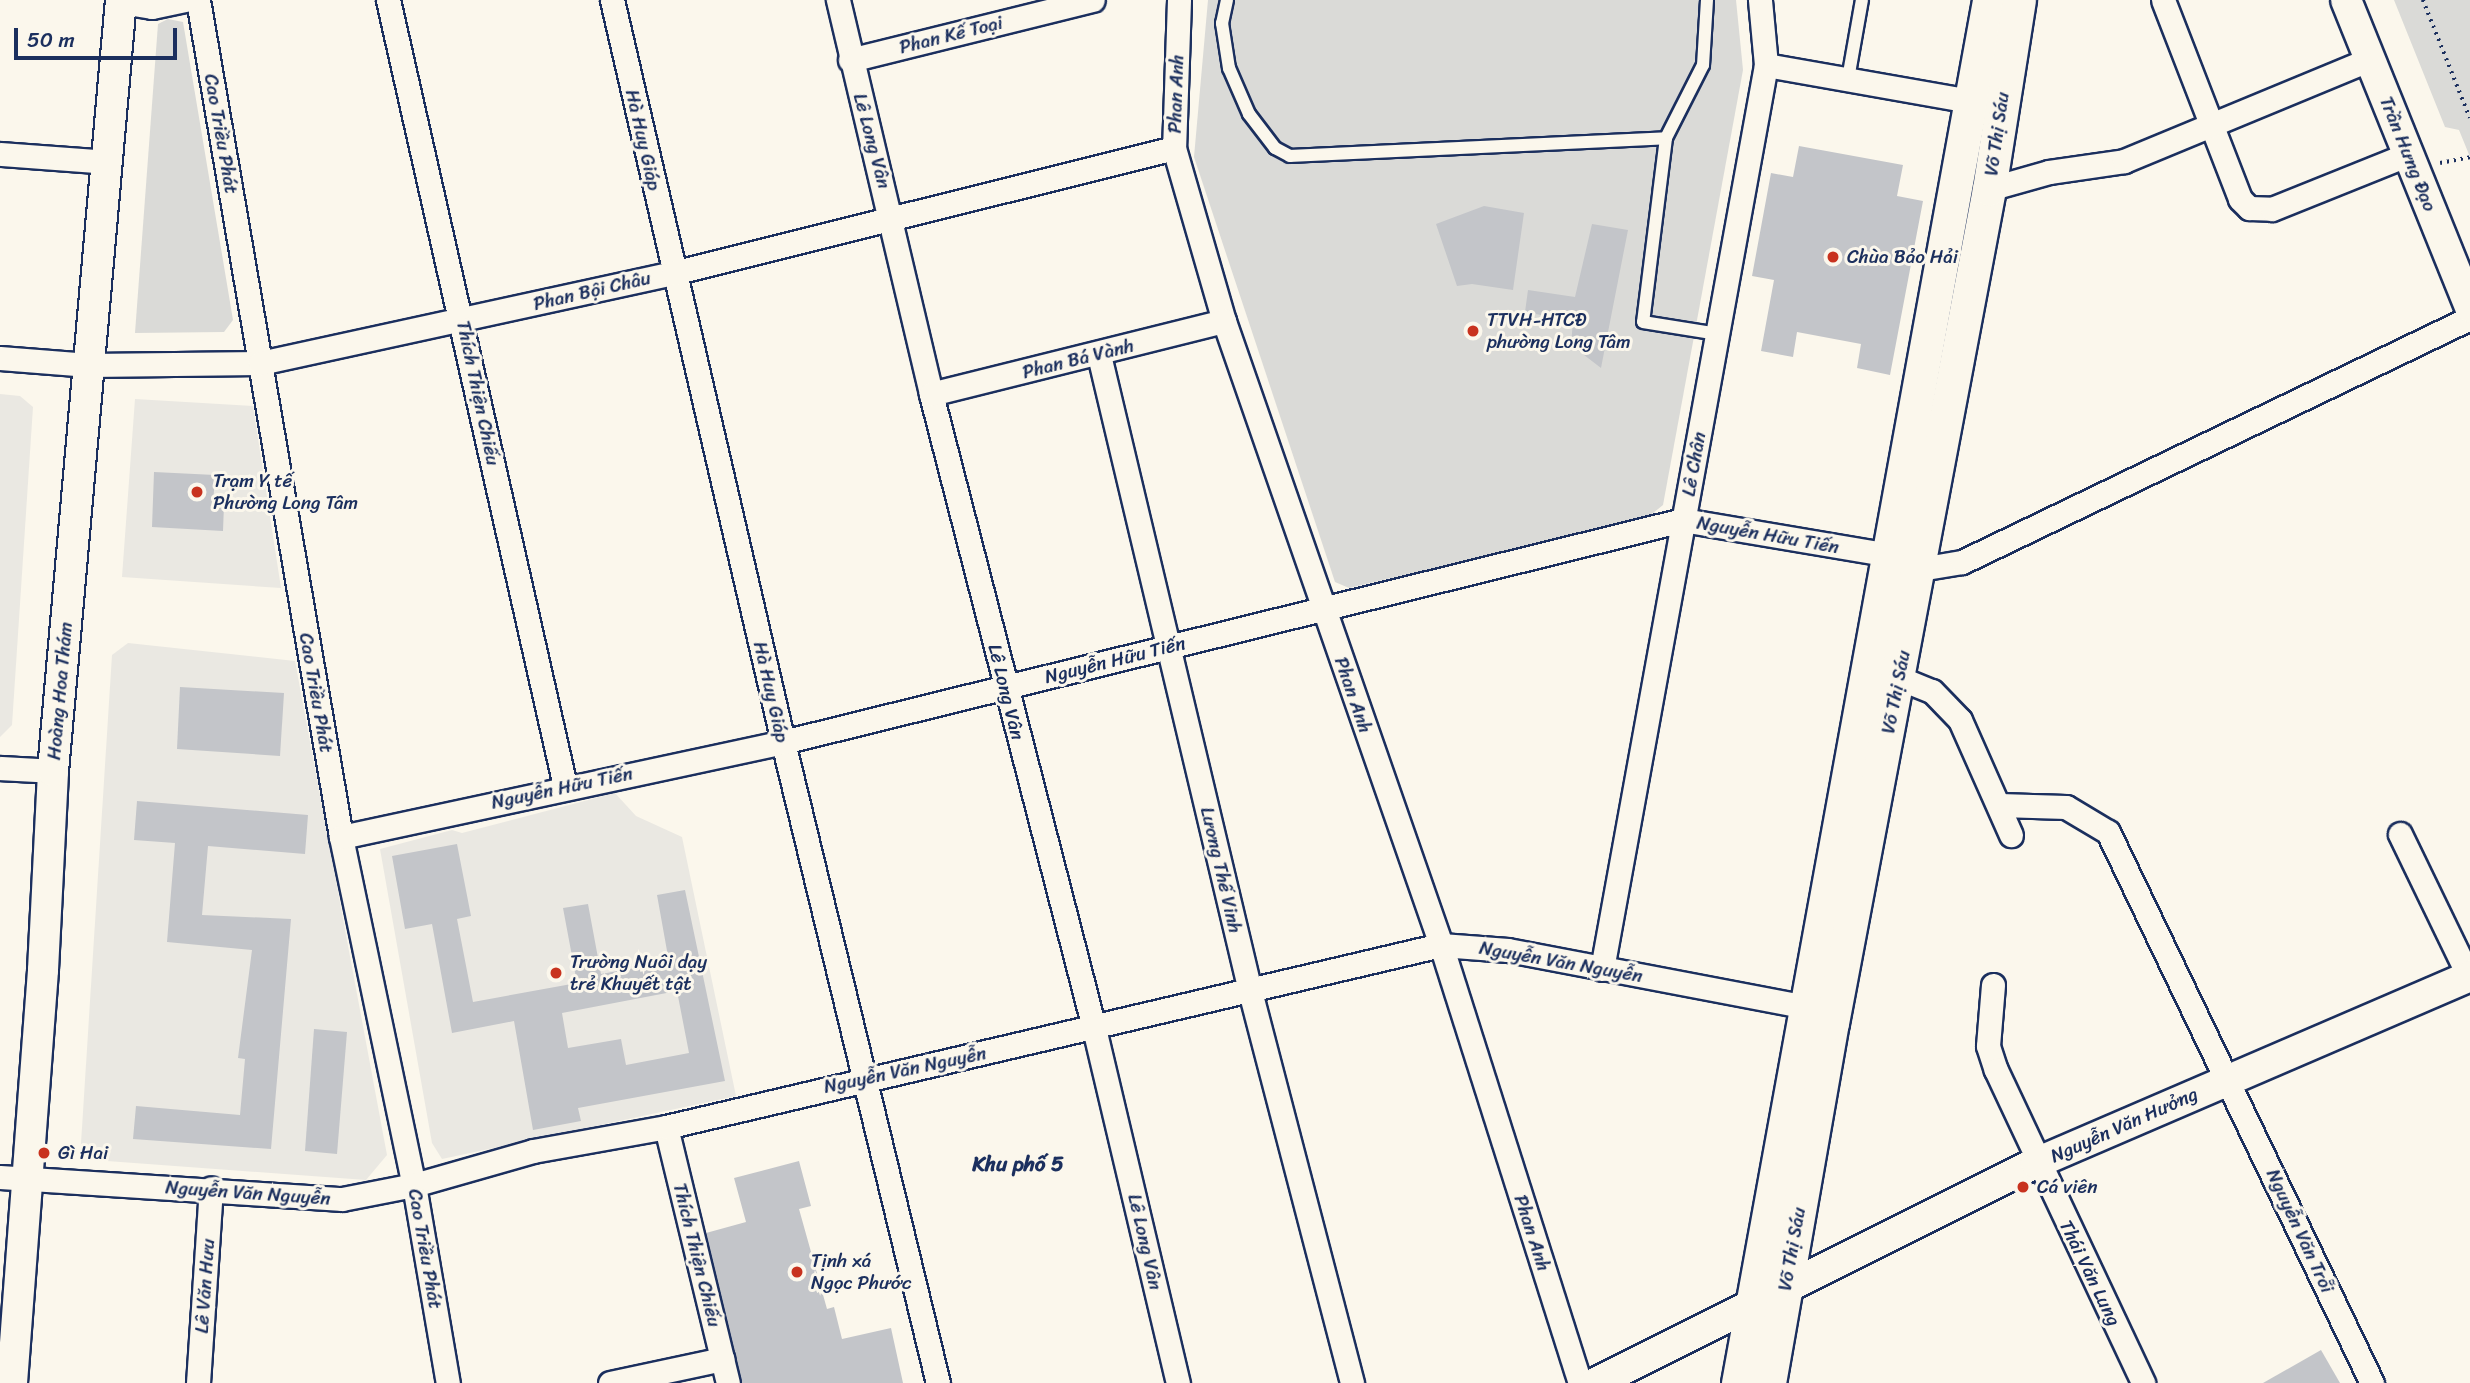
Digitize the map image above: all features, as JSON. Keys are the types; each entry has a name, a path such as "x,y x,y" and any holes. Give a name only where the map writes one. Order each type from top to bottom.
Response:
{"main road":[{"name":"Võ Thị Sáu","path":"1738,1383 1989,0"},
{"name":"Võ Thị Sáu","path":"1769,1383 1989,189 2019,0"}],"street":[{"path":"121,1 152,7 186,0"},
{"name":"Cao Triều Phát","path":"198,0 341,837 414,1185 448,1383"},
{"name":"Thích Thiện Chiếu","path":"388,0 565,786"},
{"name":"Hà Huy Giáp","path":"612,0 783,742 867,1077 938,1383"},
{"name":"Lê Long Vân","path":"838,0 850,60 891,217 931,394 1094,1028 1178,1383"},
{"name":"Phan Kế Toại","path":"850,60 1093,0"},
{"name":"Phan Anh","path":"1180,0 1174,148 1224,321 1441,945 1580,1383"},
{"name":"Lê Chân","path":"1602,969 1766,65 1760,0"},
{"path":"2163,0 2240,199 2260,212 2411,161"},
{"name":"Trần Hưng Đạo","path":"2346,0 2470,307"},
{"name":"Hoàng Hoa Thám","path":"12,1383 13,1179 53,771 121,1"},
{"path":"1989,189 2049,172 2124,161 2212,127 2368,60"},
{"path":"1766,65 1971,101"},
{"name":"Phan Bội Châu","path":"0,358 89,365 260,363 673,273 1174,148"},
{"path":"0,154 108,162"},
{"path":"1920,569 1962,562 2470,318"},
{"name":"Phan Bá Vành","path":"931,394 1099,355 1224,321"},
{"name":"Lương Thế Vinh","path":"1099,355 1250,990 1352,1383"},
{"name":"Nguyễn Hữu Tiến","path":"341,837 565,786 783,742 1683,520 1889,555"},
{"path":"1899,678 1932,691 1961,720 2011,835"},
{"path":"0,768 53,771"},
{"name":"Nguyễn Văn Trỗi","path":"1999,805 2066,807 2108,832 2229,1079 2372,1383"},
{"path":"2400,834 2470,977"},
{"name":"Nguyễn Văn Nguyễn","path":"13,1179 211,1188 342,1199 414,1185 533,1151 666,1127 867,1077 1094,1028 1441,945 1508,950 1806,1007"},
{"name":"Nguyễn Văn Hưởng","path":"1596,1383 2036,1163 2470,977"},
{"name":"Thái Văn Lung","path":"1993,985 1988,1046 2036,1163 2143,1383"},
{"name":"Thích Thiện Chiếu","path":"666,1127 728,1383"},
{"name":"Lê Văn Hưu","path":"198,1383 211,1188"},
{"path":"610,1383 722,1359"}],"lane":[{"path":"1227,0 1222,23 1229,68 1250,114 1275,148 1290,156 1666,138"},
{"path":"1707,0 1703,65 1666,138 1643,322 1718,334"},
{"path":"1848,79 1862,0"}],"path":[{"path":"2423,0 2470,118"},
{"path":"2411,161 2470,157"}],"shaded area":[{"name":"TTVH-HTCĐ phường Long Tâm","path":"1208,0 1736,0 1743,70 1663,505 1647,518 1349,588 1335,582 1194,157"},
{"path":"2394,0 2470,0 2470,157 2459,130 2445,127"},
{"path":"168,19 183,22 233,320 224,332 135,333 158,24"},
{"path":"0,394 20,396 33,407 12,725 0,737"},
{"name":"Trạm Y tế Phường Long Tâm","path":"135,399 253,406 281,588 122,577"},
{"path":"128,643 295,661 387,1155 366,1180 80,1159 112,655"},
{"name":"Trường Nuôi dạy trẻ Khuyết tật","path":"615,793 636,816 682,837 736,1096 442,1159 432,1143 380,849 452,830 462,833"}],"building":[{"name":"Chùa Bảo Hải","path":"1799,146 1903,165 1897,196 1923,201 1890,375 1857,368 1861,344 1797,332 1793,357 1761,351 1774,280 1752,276 1771,173 1793,177"},
{"path":"1484,206 1524,213 1513,290 1472,284 1457,286 1436,224"},
{"path":"1592,224 1628,230 1601,368 1571,345 1573,321 1525,312 1528,290 1575,297"},
{"path":"154,472 215,475 213,505 224,505 223,531 152,527"},
{"path":"180,687 284,693 280,756 177,749"},
{"path":"137,801 308,815 305,854 208,846 202,915 291,919 271,1149 133,1139 136,1106 240,1115 245,1059 238,1058 252,950 167,942 175,843 134,840"},
{"path":"457,844 471,916 457,919 473,1002 577,983 563,908 588,904 601,974 669,962 657,895 685,890 725,1081 578,1108 581,1121 533,1130 514,1021 452,1033 432,924 405,929 392,856","holes":["677,991 689,1053 626,1065 621,1039 568,1048 562,1013"]},
{"path":"314,1029 347,1032 337,1154 305,1151"},
{"path":"799,1161 811,1206 799,1209 827,1309 834,1307 842,1339 891,1328 903,1383 742,1383 706,1233 746,1222 734,1178"},
{"path":"2321,1350 2340,1383 2263,1383"}],"place":[{"name":"Chùa Bảo Hải","path":"1833,257"},
{"name":"TTVH-HTCĐ phường Long Tâm","path":"1473,331"},
{"name":"Trạm Y tế Phường Long Tâm","path":"197,492"},
{"name":"Trường Nuôi dạy trẻ Khuyết tật","path":"556,973"},
{"name":"Gì Hai","path":"44,1153"},
{"name":"Cá viên","path":"2023,1187"},
{"name":"Tịnh xá Ngọc Phước","path":"797,1272"}],"district":[{"name":"Khu phố 5","path":"1018,1164"}]}
